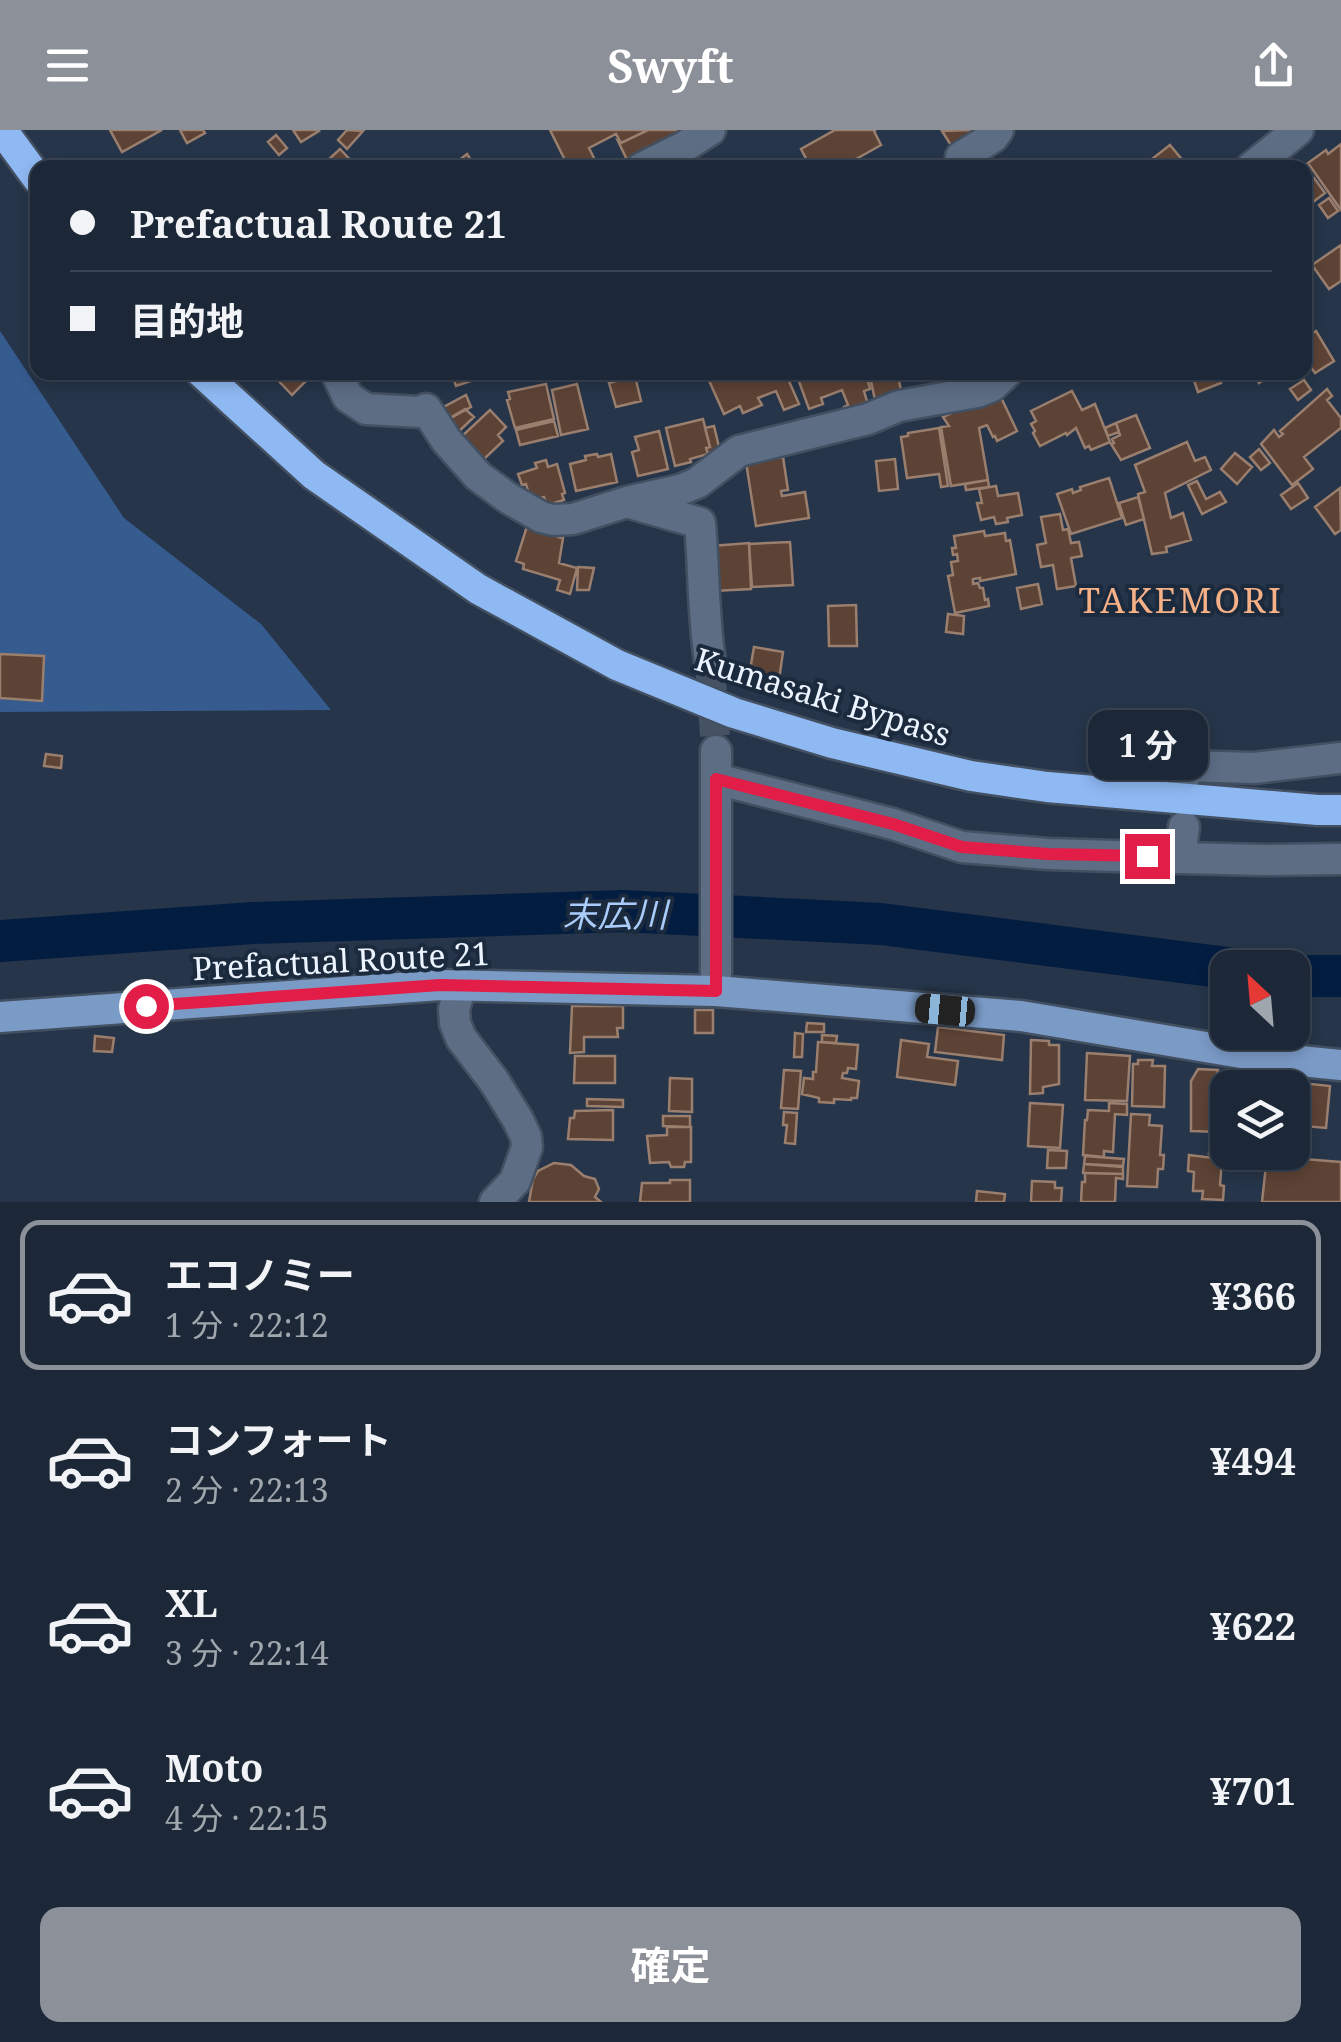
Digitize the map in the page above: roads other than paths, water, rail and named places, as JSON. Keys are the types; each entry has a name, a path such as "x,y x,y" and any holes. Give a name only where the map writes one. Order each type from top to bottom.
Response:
{"highway":[{"path":"2,130 30,169"},
{"name":"Kumasaki Bypass","path":"210,380 314,475 478,590 616,665 734,714 832,743 971,776 1048,787 1341,810"}],"main road":[{"name":"Prefactual Route 21","path":"0,1017 420,986 716,978 1021,1016 1271,1058 1341,1065"}],"street":[{"path":"962,160 998,130"},
{"path":"1261,160 1298,130"},
{"path":"658,160 705,131"},
{"path":"340,380 348,397 366,410 426,409 446,440 478,476 508,498 553,520 573,519 680,490 697,483 739,451 868,419 900,406 977,392 998,380"},
{"path":"627,502 700,524 704,622 710,661"},
{"path":"1185,776 1185,766 1254,768 1341,758"},
{"path":"716,978 716,765 962,847 1180,858 1341,858"},
{"path":"1180,858 1184,827"},
{"path":"461,985 454,1009 461,1038 494,1081 526,1137 514,1181 493,1201"}],"waterway":[{"name":"末広川","path":"0,941 253,923 623,911 881,924 1210,966"},
{"name":"末広川","path":"1310,976 1341,976"}],"tunnel":[{"path":"710,661 716,751"}],"district":[{"name":"TAKEMORI","path":"1181,599"}]}
